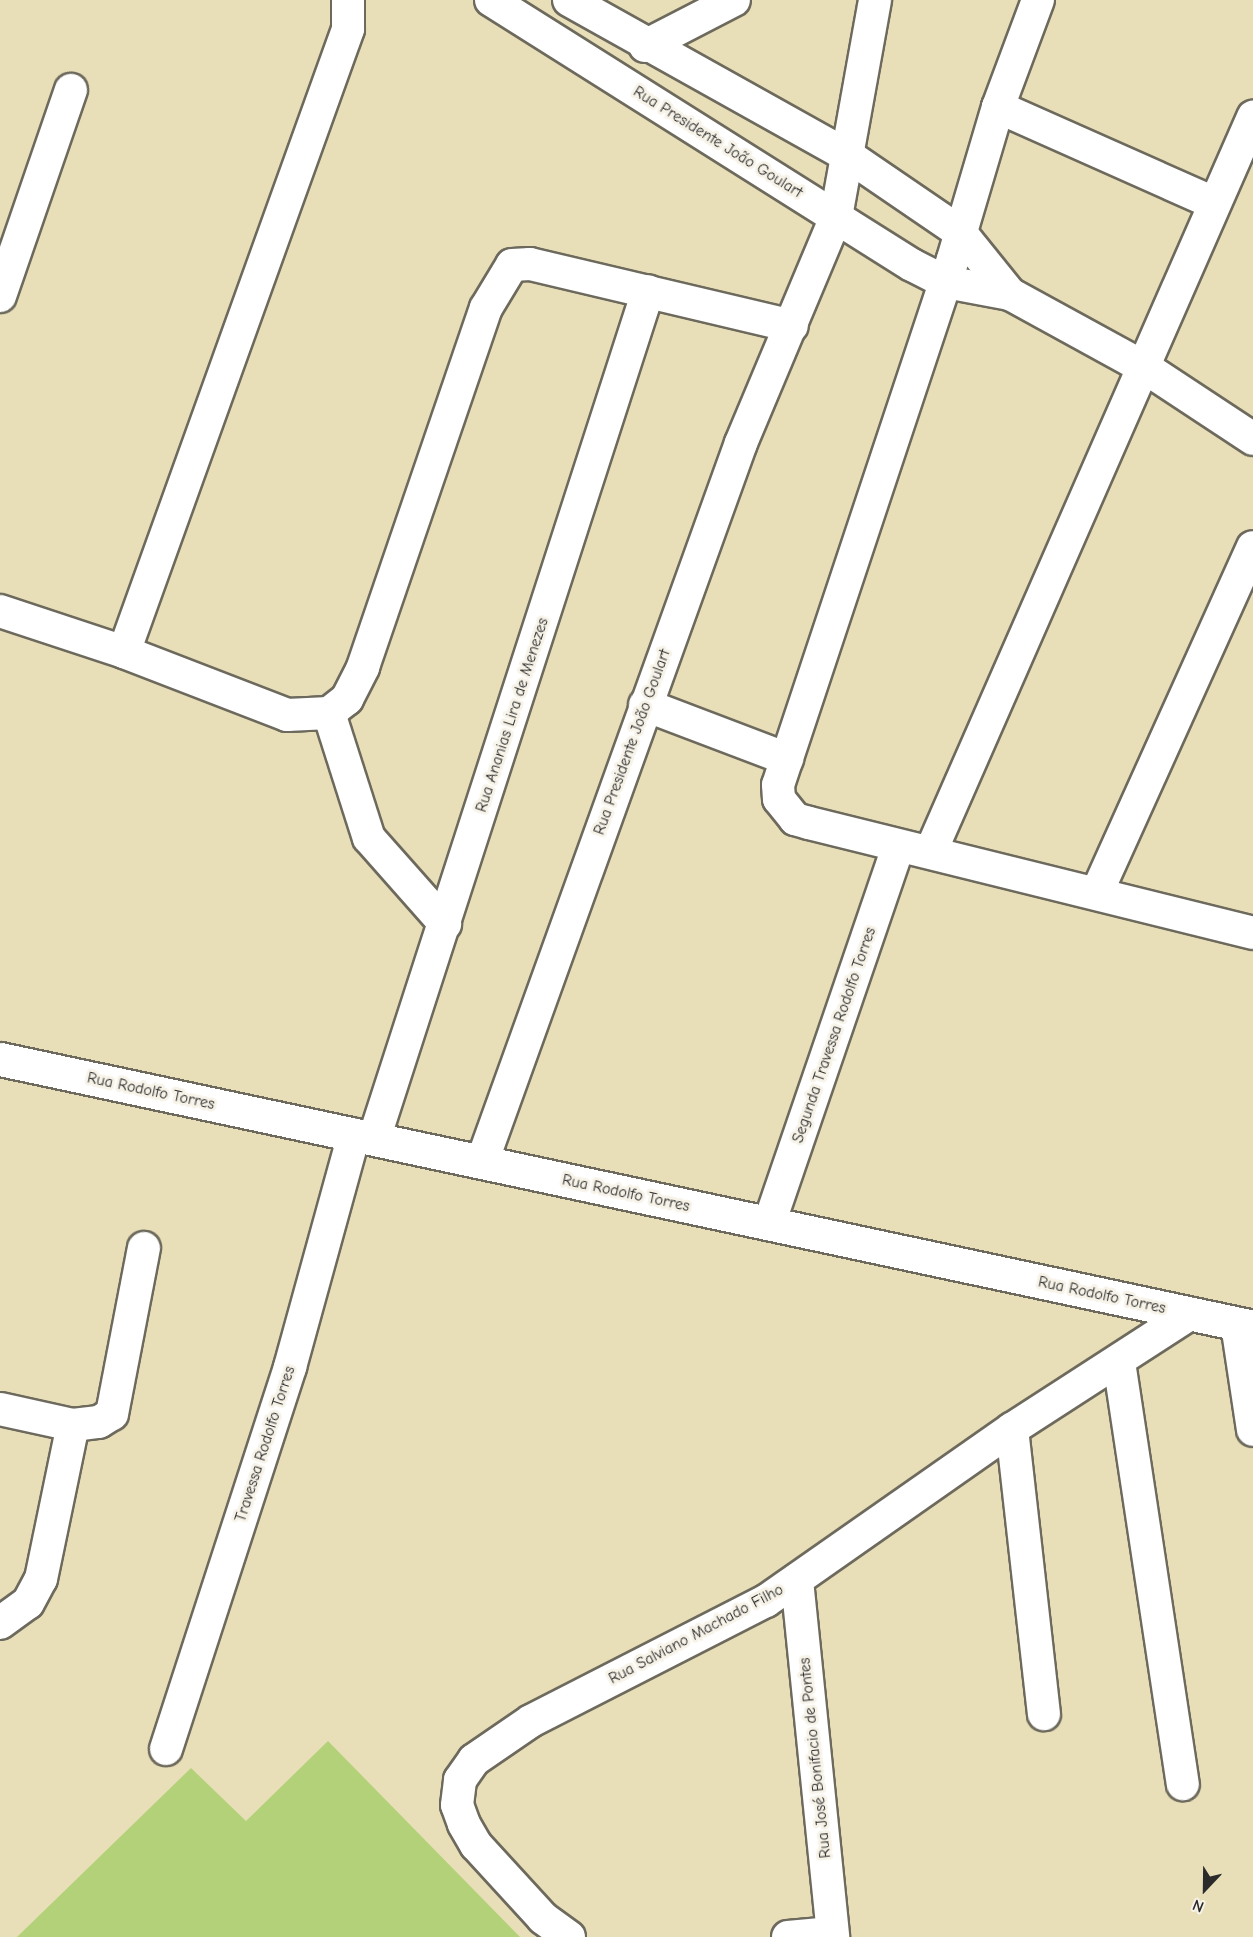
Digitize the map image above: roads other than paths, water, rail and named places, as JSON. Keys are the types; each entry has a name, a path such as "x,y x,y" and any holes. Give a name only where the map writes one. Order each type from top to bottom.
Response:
{"main road":[{"name":"Rua Rodolfo Torres","path":"0,1059 1245,1326"}],"street":[{"path":"124,652 348,29 348,0"},
{"name":"Rua Presidente João Goulart","path":"491,0 836,217 946,282 1010,294"},
{"path":"569,0 645,46 850,157 960,232 1010,294 1147,369 1253,439"},
{"path":"645,46 734,0"},
{"name":"Rua Presidente João Goulart","path":"482,1162 741,443 836,217 850,157 875,0"},
{"path":"1038,0 998,107 946,282 787,759 779,799 795,819 898,847 931,851 1098,890 1253,933"},
{"path":"0,296 71,90"},
{"path":"998,107 1214,203"},
{"path":"931,851 1147,369 1214,203 1253,117"},
{"path":"0,611 124,652 287,715 329,713 348,699 363,667 486,308 512,265 530,264 792,326"},
{"name":"Rua Ananias Lira de Menezes","path":"364,1137 445,924 648,291"},
{"path":"1098,890 1253,547"},
{"path":"645,705 787,759"},
{"path":"329,713 369,838 445,924"},
{"name":"Segunda Travessa Rodolfo Torres","path":"769,1224 898,847"},
{"name":"Travessa Rodolfo Torres","path":"166,1749 364,1137"},
{"path":"0,1409 73,1425 99,1422 111,1414 144,1248"},
{"name":"Rua Salviano Machado Filho","path":"569,1937 543,1918 476,1845 458,1805 460,1780 474,1760 531,1721 797,1580 1012,1429 1190,1314"},
{"path":"1245,1326 1253,1430"},
{"path":"1119,1362 1183,1784"},
{"path":"0,1623 28,1603 41,1579 73,1425"},
{"path":"1012,1429 1044,1714"},
{"name":"Rua José Bonifacio de Pontes","path":"797,1580 832,1935"},
{"path":"788,1937 832,1935"}]}
